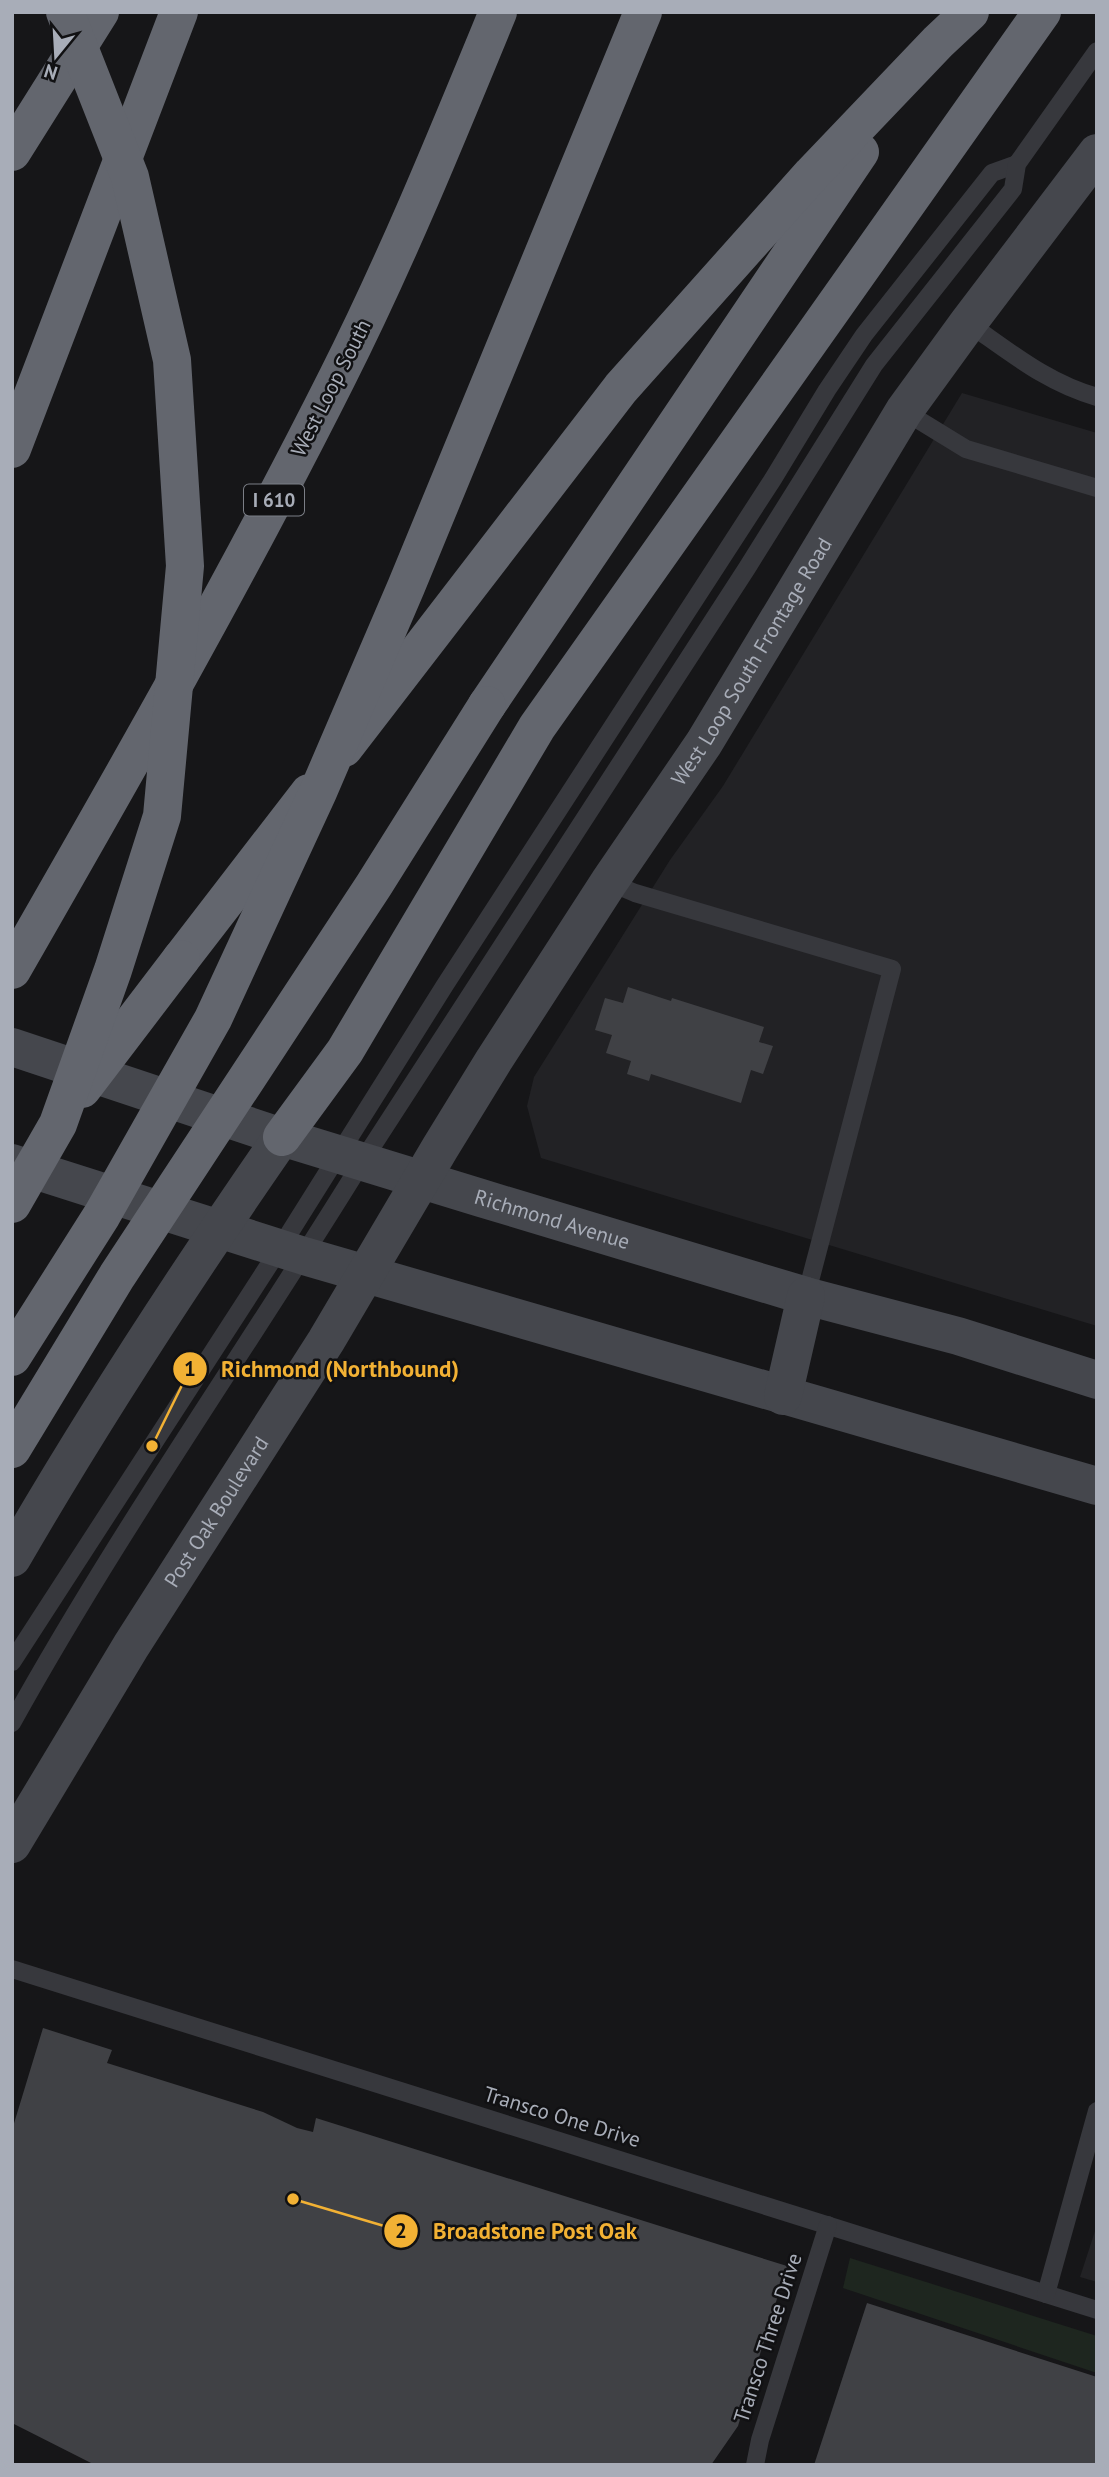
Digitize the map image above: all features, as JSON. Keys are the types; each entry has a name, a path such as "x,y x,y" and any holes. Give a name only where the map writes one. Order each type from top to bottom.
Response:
{"highway":[{"path":"12,1205 58,1124 113,970 162,816 185,566 172,360 130,177 65,12"},
{"path":"12,152 100,12"},
{"path":"12,449 179,12"},
{"name":"West Loop South","path":"12,970 262,523 338,377 411,224 498,12"},
{"path":"12,1357 102,1215 219,1007 318,792 407,587 643,12"},
{"path":"12,1179 621,388 820,184 939,42 970,12"},
{"path":"282,1137 345,1051 537,727 1042,12"},
{"path":"12,1449 117,1276 374,885 820,184"}],"main road":[{"name":"West Loop South Frontage Road","path":"422,1180 494,1060 609,882 704,743 904,411 1097,153"},
{"name":"Richmond Avenue","path":"12,1047 282,1137 422,1180 806,1296 958,1336 1097,1380"},
{"path":"12,1558 76,1447 217,1229 282,1137"},
{"path":"12,1163 292,1252 1097,1486"},
{"name":"Post Oak Boulevard","path":"12,1844 131,1646 326,1342 422,1180"},
{"path":"783,1396 806,1296"}],"lane":[{"path":"12,1723 59,1638 351,1158 747,568 874,365 1013,189 1017,164 1097,51"},
{"path":"12,1662 292,1252 351,1158 445,985 864,335 992,173 1017,164"},
{"path":"968,323 1050,379 1070,389 1097,397"},
{"path":"904,411 966,450 1097,488"},
{"path":"609,882 635,893 892,969 806,1296"},
{"name":"Transco One Drive","path":"12,1969 1097,2311"},
{"path":"1046,2294 1097,2110"},
{"name":"Transco Three Drive","path":"755,2465 760,2440 828,2225"}],"shaded area":[{"path":"962,393 1097,433 1097,1326 541,1158 527,1106 534,1077 670,860 723,786"},
{"path":"1097,2225 1097,2282 1080,2277"},
{"path":"850,2258 1097,2336 1097,2373 843,2288"}],"building":[{"path":"628,987 764,1027 759,1042 773,1046 763,1074 751,1070 741,1103 651,1074 649,1081 627,1074 631,1061 606,1053 612,1035 595,1030 605,998 623,1003"},
{"path":"43,2028 112,2050 107,2063 263,2112 297,2128 313,2132 316,2118 787,2266 738,2426 711,2465 95,2465 12,2423 12,2130"},
{"path":"867,2303 1097,2377 1097,2465 814,2465"}],"place":[{"name":"Richmond (Northbound)","path":"152,1446"},
{"name":"Broadstone Post Oak","path":"293,2199"}]}
